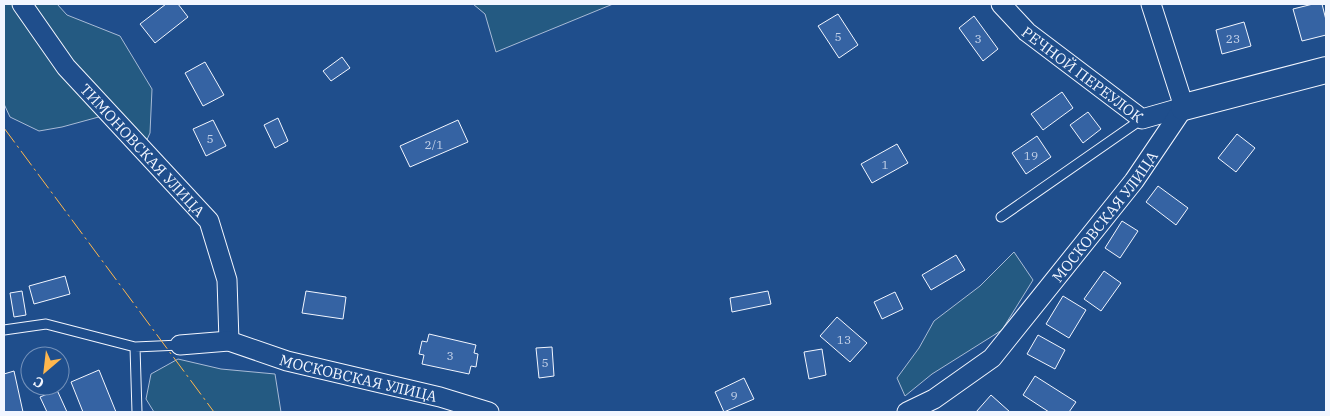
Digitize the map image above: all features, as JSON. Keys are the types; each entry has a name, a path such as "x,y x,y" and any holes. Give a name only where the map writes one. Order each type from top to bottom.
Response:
{"street":[{"name":"ТИМОНОВСКАЯ УЛИЦА","path":"22,4 66,67 209,221 227,280 229,341"},
{"name":"РЕЧНОЙ ПЕРЕУЛОК","path":"1002,4 1027,32 1142,119 1184,107"},
{"path":"1151,4 1184,107 1326,70"},
{"name":"МОСКОВСКАЯ УЛИЦА","path":"907,412 934,398 992,358 1134,181 1184,107"},
{"path":"180,345 229,341"},
{"name":"МОСКОВСКАЯ УЛИЦА","path":"229,341 287,361 440,397 489,412"}],"lane":[{"path":"1001,217 1142,119"},
{"path":"4,330 46,324 135,347 180,345"},
{"path":"135,347 138,412"}],"shaded area":[{"path":"4,4 57,4 67,15 120,36 152,89 150,133 140,155 117,112 62,127 39,131 10,117 4,104"},
{"path":"473,4 613,4 496,52 485,14"},
{"path":"1014,252 1033,280 1002,330 932,374 905,396 897,378 919,348 934,321 980,286"},
{"path":"178,359 221,369 275,374 281,412 154,412 146,399 151,374"}],"building":[{"path":"166,4 178,4 188,17 155,43 140,24"},
{"path":"1313,4 1322,4 1326,20 1326,35 1302,41 1293,9"},
{"path":"838,14 858,45 839,58 818,26"},
{"path":"974,16 998,49 983,61 959,28"},
{"path":"1244,22 1251,46 1222,54 1216,30"},
{"path":"342,57 350,68 331,81 323,71"},
{"path":"205,62 224,95 203,106 185,73"},
{"path":"1062,92 1073,108 1043,130 1031,114"},
{"path":"1088,112 1101,129 1083,143 1070,125"},
{"path":"278,118 288,141 275,148 264,125"},
{"path":"213,120 226,146 206,156 193,129"},
{"path":"458,120 468,142 410,167 400,146"},
{"path":"1237,134 1255,148 1236,172 1218,158"},
{"path":"1037,136 1051,157 1026,174 1012,153"},
{"path":"897,144 908,163 872,183 861,164"},
{"path":"1158,186 1188,208 1176,225 1146,202"},
{"path":"1122,221 1138,231 1120,258 1105,248"},
{"path":"956,255 965,270 931,290 922,275"},
{"path":"1104,271 1121,283 1101,311 1084,299"},
{"path":"65,276 70,294 34,304 29,286"},
{"path":"22,291 26,315 14,317 10,293"},
{"path":"306,291 346,297 343,319 302,313"},
{"path":"768,291 771,304 732,312 730,298"},
{"path":"895,292 903,309 882,319 874,302"},
{"path":"1063,296 1086,310 1069,338 1046,324"},
{"path":"837,317 867,343 850,362 820,336"},
{"path":"429,334 476,345 474,353 478,354 476,367 471,366 469,374 422,364 424,355 419,354 422,341 427,342"},
{"path":"1038,335 1065,350 1055,369 1027,354"},
{"path":"552,347 554,376 539,378 536,348"},
{"path":"822,349 826,375 809,379 804,352"},
{"path":"99,370 116,412 83,412 71,382"},
{"path":"14,371 23,412 4,412 4,374"},
{"path":"1035,376 1076,402 1069,412 1049,412 1023,395"},
{"path":"744,378 754,399 724,412 715,392"},
{"path":"991,395 1010,412 976,412"},
{"path":"60,396 67,412 47,412 40,397"}],"power":[{"path":"4,128 214,412"}]}
